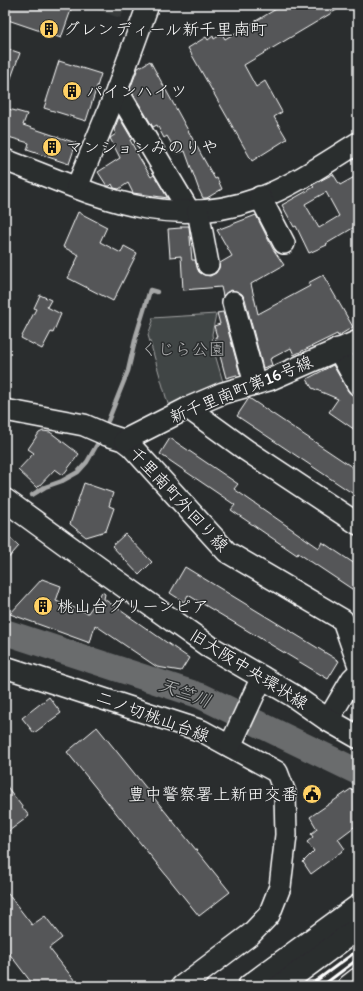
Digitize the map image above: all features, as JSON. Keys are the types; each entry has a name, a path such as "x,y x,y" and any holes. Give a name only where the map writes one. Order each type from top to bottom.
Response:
{"main road":[{"name":"旧大阪中央環状線","path":"5,500 204,642 292,695 328,720 358,737"},
{"path":"249,986 358,906"},
{"path":"280,986 358,928"},
{"path":"349,986 358,979"}],"street":[{"path":"76,187 117,90 148,5"},
{"path":"117,90 193,211 208,264"},
{"path":"5,160 76,187 132,206 165,211 193,211 230,206 260,197 281,188 358,144"},
{"path":"260,197 284,243"},
{"path":"233,302 255,384"},
{"name":"新千里南町第16号線","path":"125,440 188,408 223,393 274,378 358,341"},
{"path":"338,349 358,385"},
{"path":"188,408 246,450 358,524"},
{"name":"千里南町外回り線","path":"5,410 84,425 101,433 125,440 227,552 343,620 358,663"},
{"name":"二ノ切桃山台線","path":"5,667 202,731 234,737 277,772 285,793 286,835 280,887 269,915 251,934 182,986"},
{"path":"328,720 352,680 358,673"},
{"path":"234,737 262,677"}],"shaded area":[{"path":"83,5 128,5 120,18"}],"green space":[{"name":"くじら公園","path":"216,314 212,334 214,351 223,382 171,405 168,404 148,335 153,321 152,318"}],"building":[{"name":"グレンディール新千里南町","path":"5,5 58,5 71,10 61,38 5,19"},
{"path":"283,5 345,5 244,65 256,87 265,81 282,112 274,117 287,139 252,161 188,48 206,37 208,40 213,36 214,39 222,34 225,39"},
{"path":"5,48 20,53 6,92 5,91"},
{"name":"パインハイツ","path":"59,61 101,74 86,121 44,108"},
{"path":"150,61 202,156 215,179 217,178 222,189 207,198 203,198 199,190 185,151 177,153 167,136 164,138 157,125 153,127 130,89 138,68"},
{"path":"5,108 27,114 23,125 76,143 69,164 27,150 29,143 5,136"},
{"path":"119,117 151,177 154,175 168,198 133,193 128,183 119,189 114,188 112,184 107,186 98,172 120,158 110,138 116,134 114,130"},
{"path":"333,174 340,185 358,175 358,225 326,244 327,245 309,253 296,226 294,227 282,205 314,187 312,185","holes":["326,192 339,216 319,228 305,204"]},
{"path":"78,212 107,227 100,242 121,253 124,246 137,253 113,301 68,278 79,255 63,247"},
{"path":"256,215 273,249 284,265 251,284 258,314 310,286 308,283 323,275 353,327 338,336 337,334 294,355 291,348 270,359 272,365 263,368 245,299 242,294 230,290 223,296 221,287 183,290 181,256 170,257 168,229 189,226 192,260 195,260 199,272 210,276 216,273 220,263 232,256 217,230"},
{"path":"40,295 51,300 47,307 61,314 53,333 51,332 42,349 21,338 36,309 34,308"},
{"path":"223,312 240,374 226,378 215,337 217,337 214,326 220,324 217,313"},
{"path":"333,365 348,391 352,395 358,397 358,432 329,412 338,399 312,388 307,379"},
{"path":"249,398 358,471 358,497 237,416"},
{"path":"43,431 50,432 79,454 63,475 55,469 37,488 18,470 34,453 28,449 39,433"},
{"path":"170,438 238,484 234,489 319,548 322,542 358,566 358,593 298,553 297,555 231,510 235,505 160,454"},
{"path":"84,483 113,493 109,506 114,508 106,531 86,537 70,524"},
{"path":"5,533 19,546 5,562"},
{"path":"125,534 152,562 139,575 112,546"},
{"path":"185,567 339,661 328,679 188,595 184,602 170,593"},
{"path":"42,579 61,586 56,601 88,613 102,592 105,594 104,599 189,658 181,671 157,667 95,625 90,643 10,614"},
{"path":"49,697 61,713 34,733 22,718"},
{"path":"97,727 230,892 199,916 67,752"},
{"path":"5,784 29,816 5,834"},
{"path":"351,789 358,796 358,824 338,839 345,849 311,874 303,862 314,851 307,842 313,837 311,834 317,829 310,817"},
{"path":"5,890 32,925 45,916 62,938 49,948 79,986 34,986 5,948"}],"waterway":[{"path":"108,421 128,371 136,336 150,290 157,292"},
{"path":"32,495 45,487 62,481 78,472 87,462 99,441"},
{"name":"天竺川","path":"5,632 201,696 358,772"}],"railway":[{"path":"309,986 358,950"},
{"path":"322,986 358,959"}],"place":[{"name":"グレンディール新千里南町","path":"49,29"},
{"name":"パインハイツ","path":"72,91"},
{"name":"マンションみのりや","path":"52,147"},
{"name":"桃山台グリーンピア","path":"43,606"},
{"name":"豊中警察署上新田交番","path":"312,794"}]}
